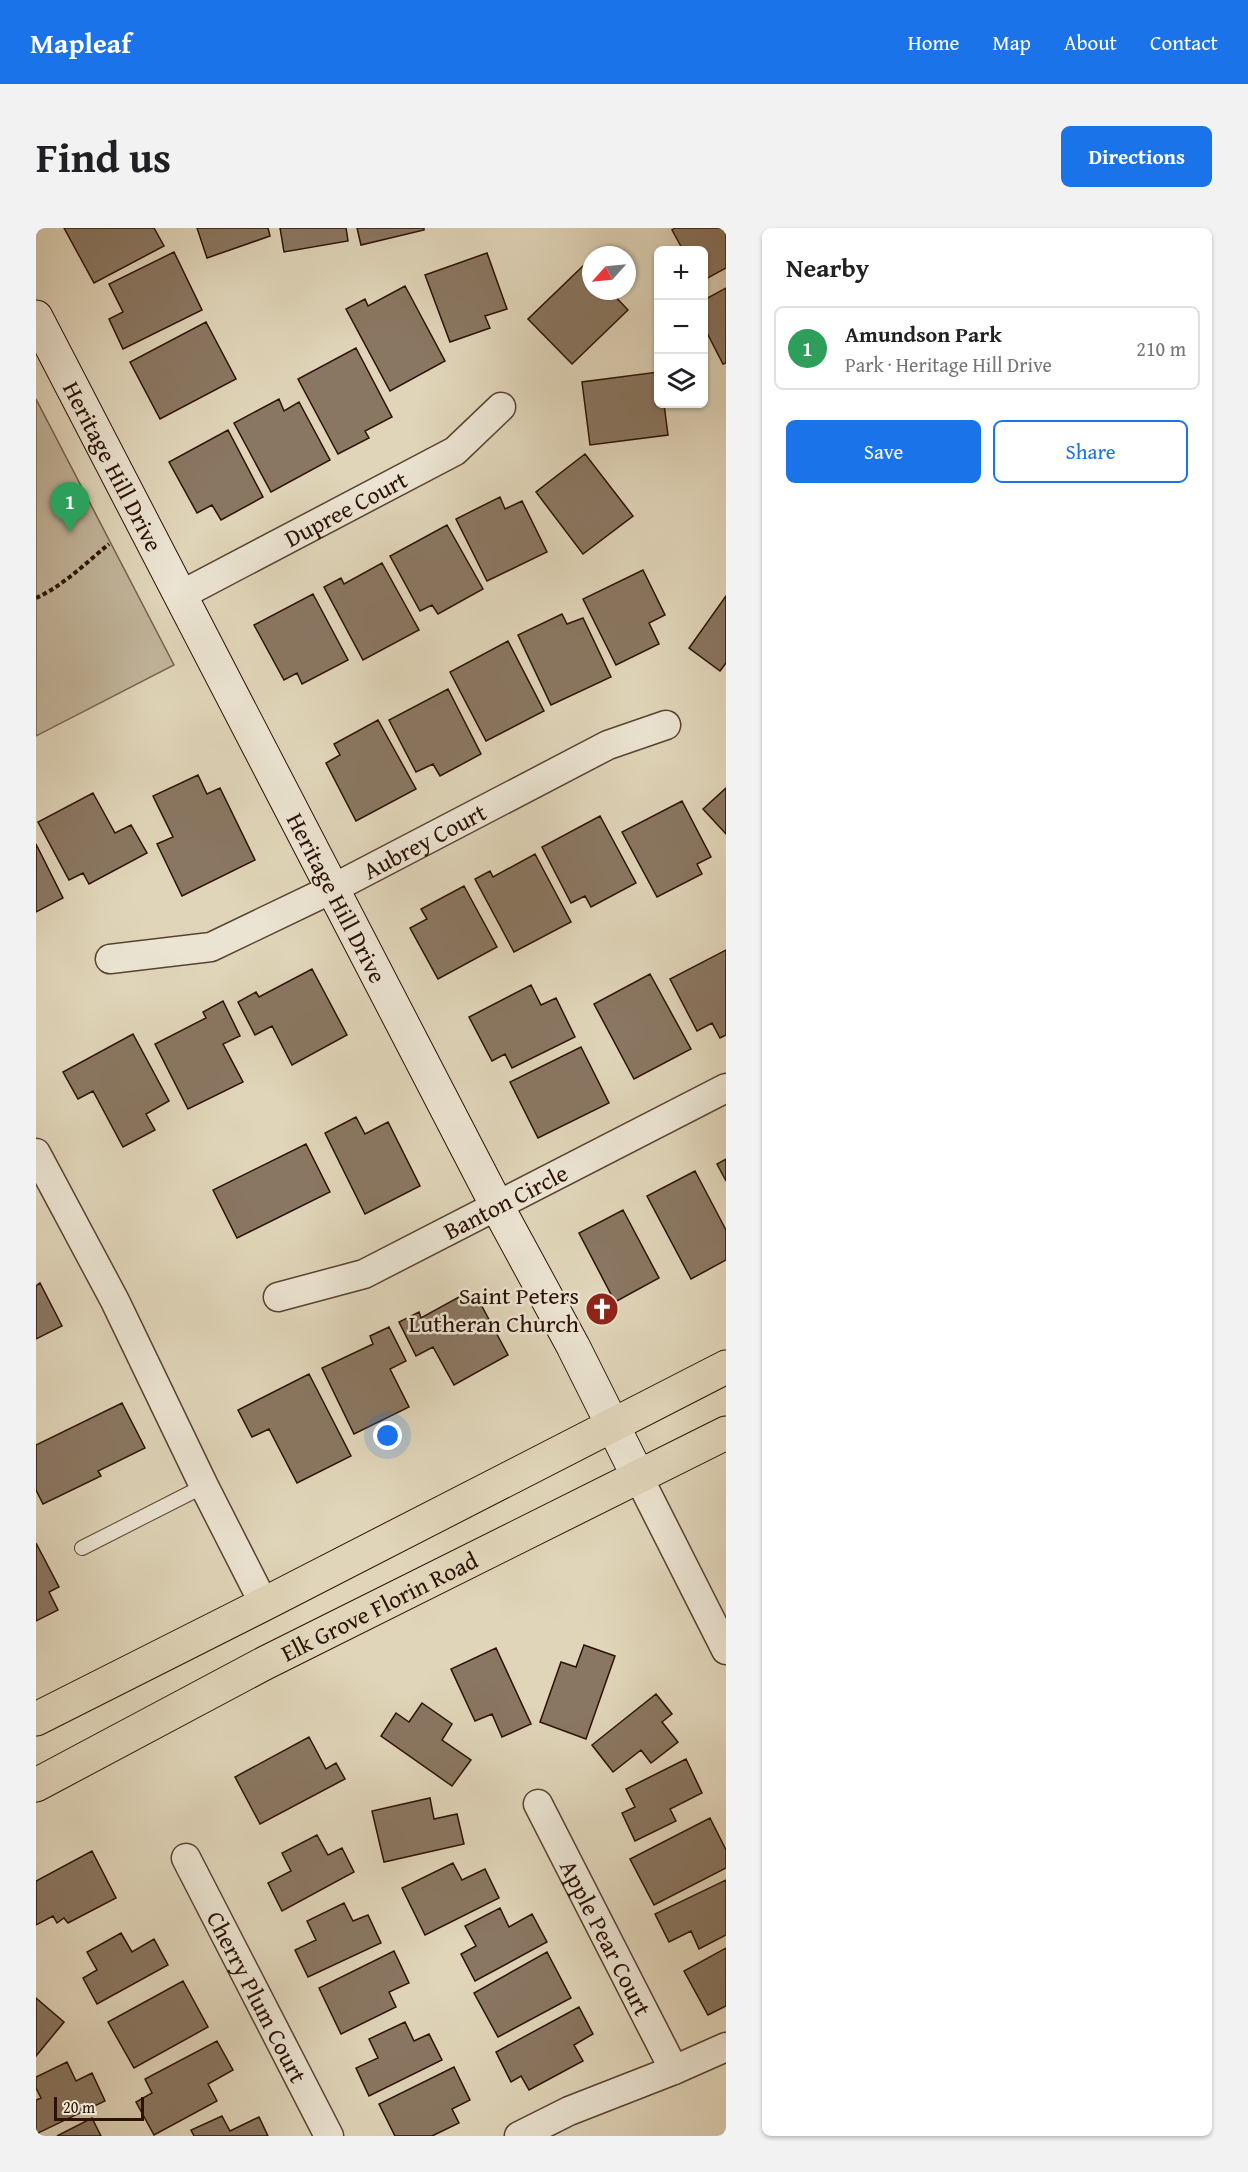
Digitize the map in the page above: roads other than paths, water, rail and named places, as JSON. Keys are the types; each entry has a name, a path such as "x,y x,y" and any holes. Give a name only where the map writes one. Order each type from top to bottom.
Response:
{"main road":[{"path":"36,1719 726,1367"},
{"name":"Elk Grove Florin Road","path":"36,1785 265,1663 726,1433"}],"street":[{"name":"Heritage Hill Drive","path":"36,317 497,1206 614,1425 639,1478"},
{"name":"Dupree Court","path":"181,595 455,451 501,407"},
{"name":"Aubrey Court","path":"110,959 211,948 332,889 608,745 666,725"},
{"name":"Banton Circle","path":"278,1297 364,1274 726,1088"},
{"path":"36,1153 115,1301 264,1604"},
{"path":"639,1478 726,1650"},
{"name":"Apple Pear Court","path":"538,1804 674,2070"},
{"name":"Cherry Plum Court","path":"186,1858 329,2136"},
{"path":"519,2136 579,2106 674,2070 726,2047"}],"lane":[{"path":"82,1548 204,1486"}],"place":[{"name":"Amundson Park","path":"70,532"},
{"name":"Saint Peters Lutheran Church","path":"602,1309"}]}
